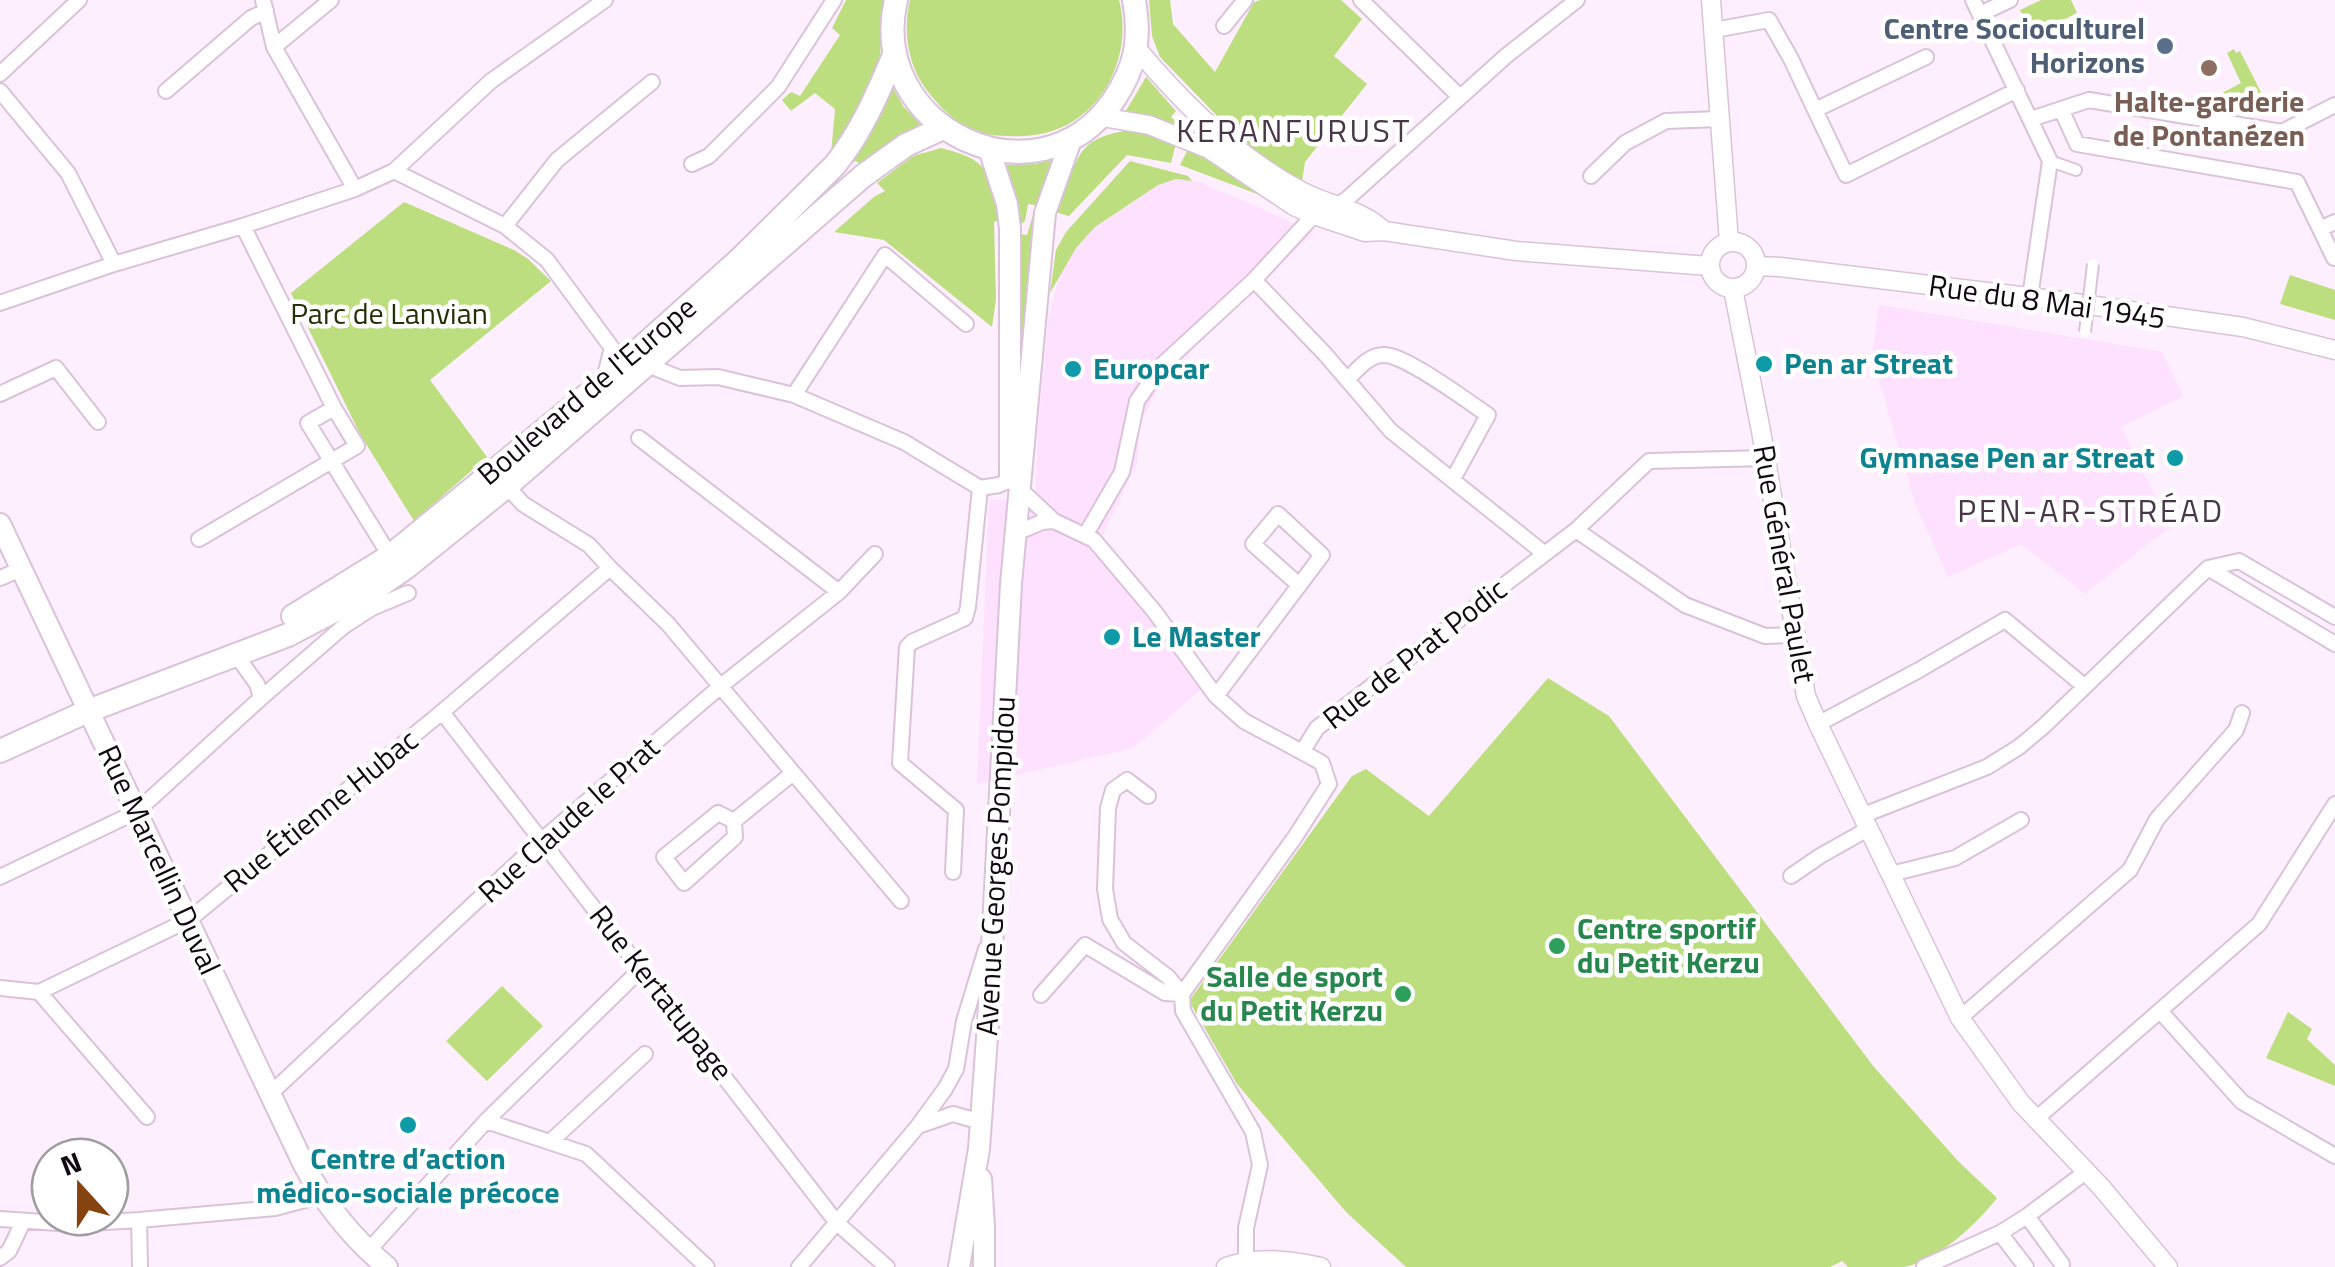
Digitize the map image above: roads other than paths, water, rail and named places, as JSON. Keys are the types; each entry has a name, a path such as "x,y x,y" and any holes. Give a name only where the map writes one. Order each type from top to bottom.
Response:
{"main road":[{"path":"896,0 891,26 895,53 908,90 921,108 964,141 1017,152 1071,140 1102,117 1123,86 1138,50 1134,0"},
{"name":"Boulevard de l'Europe","path":"212,664 390,556 603,382 652,360 740,260 835,165 860,129 895,53"},
{"name":"Boulevard de l'Europe","path":"0,751 88,711 288,635 372,590 507,486 863,176 906,145 943,128"},
{"name":"Avenue Georges Pompidou","path":"959,1267 981,1122 1015,485 1046,213 1071,140"},
{"name":"Avenue Georges Pompidou","path":"989,149 1007,204 1010,228 1016,533 1011,584"},
{"name":"Rue Marcellin Duval","path":"0,524 320,1196 386,1267"},
{"name":"Avenue Georges Pompidou","path":"979,1149 984,1267"}],"street":[{"path":"0,74 80,0"},
{"path":"274,47 331,0"},
{"path":"0,303 355,189 394,171 491,82 606,0"},
{"path":"692,164 710,156 778,87 834,0"},
{"path":"1224,26 1245,0"},
{"path":"1362,0 1460,96"},
{"path":"1336,206 1506,56 1577,0"},
{"path":"1711,0 1729,242"},
{"path":"2010,0 1976,7 2050,161 2030,297"},
{"path":"264,5 274,47 355,189"},
{"path":"166,90 264,5"},
{"path":"1714,30 1768,20 1846,174 2017,90"},
{"path":"1138,50 1218,134 1303,192 1371,218 1384,231"},
{"path":"1815,110 1926,56"},
{"path":"505,226 557,160 652,82"},
{"path":"0,90 68,173 114,264"},
{"path":"2031,119 2089,100 2282,132 2335,105"},
{"path":"2060,109 2076,144 2297,182 2334,258"},
{"path":"1102,117 1149,126 1210,149 1294,206 1366,232 1384,231 1516,252 1710,266"},
{"path":"1592,176 1625,143 1666,120 1720,119"},
{"path":"2050,161 2076,170"},
{"path":"394,171 505,226 548,260 612,348 652,360 680,378 718,377 794,395 904,442 980,488 1015,485 1054,520 1094,540 1154,611 1216,696 1244,721 1302,752"},
{"path":"1086,534 1122,472 1137,400 1164,362 1254,280 1314,215"},
{"path":"2320,229 2335,222"},
{"path":"198,538 358,446 334,408 244,226"},
{"path":"1729,242 1748,248 1755,256 1756,266 1750,282 1733,289 1717,282 1710,266 1715,250 1729,242"},
{"path":"794,395 885,255 966,324"},
{"path":"2085,332 2092,264"},
{"name":"Rue du 8 Mai 1945","path":"1756,266 2030,297 2243,327 2335,350"},
{"path":"1254,280 1391,431 1546,554"},
{"name":"Rue Général Paulet","path":"1733,289 1806,696 1818,724 1960,1018 2010,1090 2168,1267"},
{"path":"603,382 612,348"},
{"path":"1347,380 1369,359 1385,354 1414,366 1488,414 1452,480"},
{"path":"0,394 56,368 98,422"},
{"path":"334,408 308,423 390,556"},
{"path":"639,438 839,592"},
{"name":"Rue de Prat Podic","path":"1182,994 1329,784 1322,762 1302,752 1316,728 1576,530 1649,461 1765,458"},
{"path":"507,486 523,504 589,544 668,624 901,901"},
{"name":"Avenue Georges Pompidou","path":"953,872 956,810 900,763 907,647 965,618 980,488"},
{"path":"1216,696 1322,555 1278,514 1253,544 1299,585"},
{"path":"1016,533 1054,520"},
{"path":"1576,530 1685,605 1765,636 1796,635"},
{"name":"Rue Claude le Prat","path":"270,1094 542,840 839,592 875,554"},
{"path":"1791,876 1864,822 1987,767 2019,747 2208,568 2239,561 2335,617"},
{"name":"Rue Étienne Hubac","path":"38,992 187,919 442,712 610,568"},
{"path":"2208,568 2335,644"},
{"path":"0,578 21,569"},
{"path":"0,877 136,812 344,626 372,608 408,593"},
{"path":"1818,724 2005,620 2084,686"},
{"path":"236,656 257,684 261,698"},
{"name":"Rue Kertatupage","path":"442,712 838,1223 887,1267"},
{"path":"1960,1018 2130,870 2157,819 2236,730 2242,713"},
{"path":"734,821 792,772"},
{"path":"1148,796 1127,780 1113,790 1108,808 1105,889 1110,919 1124,942 1168,977 1182,994 1183,1011 1253,1132 1260,1165 1246,1228 1246,1260"},
{"path":"2036,1119 2260,924 2335,804"},
{"path":"718,813 734,821 735,838 684,884 664,858 718,813"},
{"path":"1891,874 1955,858 2021,820"},
{"path":"799,1267 946,1089 956,1069 964,1021 994,924"},
{"path":"1040,995 1085,946 1166,993 1182,994"},
{"path":"368,1251 486,1121 642,968"},
{"path":"0,988 38,992 147,1117"},
{"path":"2160,1011 2242,1102 2335,1156"},
{"path":"550,1142 644,1054"},
{"path":"946,1089 953,1114"},
{"path":"918,1126 953,1114 981,1122"},
{"path":"486,1121 586,1154 706,1267"},
{"path":"1924,1267 2000,1233 2087,1172"},
{"path":"0,1219 72,1224 140,1220 275,1208 320,1196"},
{"path":"2027,1216 2062,1264"},
{"path":"140,1220 140,1267"},
{"path":"0,1258 10,1250 23,1222"},
{"path":"2000,1233 2026,1267"},
{"path":"1226,1267 1246,1260 1321,1267"}],"place":[{"name":"Centre Socioculturel Horizons","path":"2165,46"},
{"name":"Halte-garderie de Pontanézen","path":"2209,68"},
{"name":"Pen ar Streat","path":"1764,364"},
{"name":"Europcar","path":"1073,369"},
{"name":"Gymnase Pen ar Streat","path":"2175,458"},
{"name":"Le Master","path":"1112,637"},
{"name":"Centre sportif du Petit Kerzu","path":"1557,946"},
{"name":"Salle de sport du Petit Kerzu","path":"1403,994"},
{"name":"Centre d’action médico-sociale précoce","path":"408,1125"}],"district":[{"name":"KERANFURUST","path":"1294,131"},
{"name":"PEN-AR-STRÉAD","path":"2091,511"}],"park label":[{"name":"Parc de Lanvian","path":"389,314"}]}
